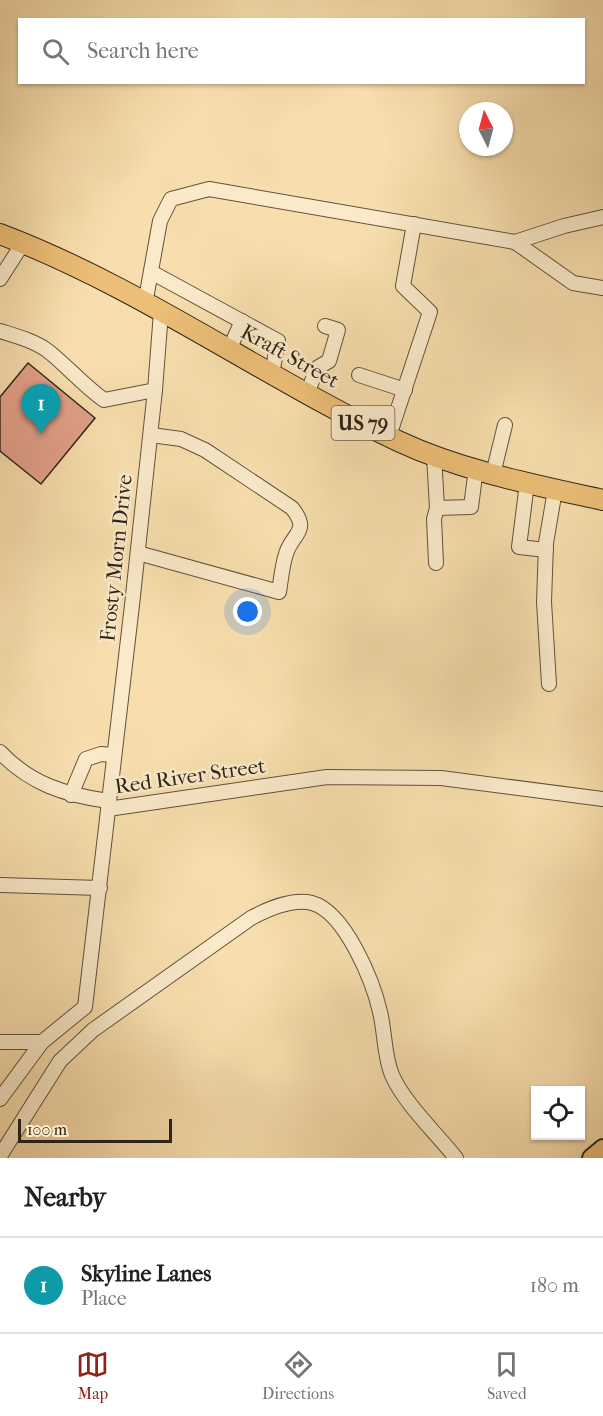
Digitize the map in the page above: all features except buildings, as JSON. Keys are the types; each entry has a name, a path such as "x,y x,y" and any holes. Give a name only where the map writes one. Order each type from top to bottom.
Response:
{"highway":[{"name":"Kraft Street","path":"0,234 23,243 153,308 307,394 389,436 434,455 484,471 603,500"}],"main road":[{"path":"591,1158 603,1148"}],"street":[{"name":"Frosty Morn Drive","path":"108,805 155,390 151,272 160,221 171,199 208,189 515,242"},
{"path":"515,242 564,226 603,217"},
{"path":"389,436 430,312 403,286 414,224"},
{"path":"515,242 573,283 603,288"},
{"path":"0,279 23,243"},
{"path":"151,272 278,341 272,374"},
{"path":"229,350 242,321"},
{"path":"307,394 317,368 329,361 338,330 326,326"},
{"path":"0,332 21,338 47,350 81,384 104,400 155,390"},
{"path":"359,375 405,390"},
{"path":"436,508 471,507 484,471 506,425"},
{"path":"138,553 279,592 286,551 297,538 301,527 300,518 292,508 205,450 181,439 151,435"},
{"path":"434,455 436,563"},
{"path":"527,483 519,547 546,550"},
{"path":"549,684 544,602 546,550 555,490"},
{"path":"0,752 16,770 51,788 108,805"},
{"path":"71,795 86,759 101,754 114,755"},
{"name":"Red River Street","path":"0,1099 42,1042 85,1007 108,805 327,777 441,778 603,799"},
{"path":"0,885 100,888"},
{"path":"0,1156 60,1061 93,1030 251,918 270,908 298,902 312,903 327,910 366,966 380,1009 391,1074 400,1089 456,1158"},
{"path":"0,1042 42,1042"}],"place":[{"name":"Skyline Lanes","path":"41,434"}]}
